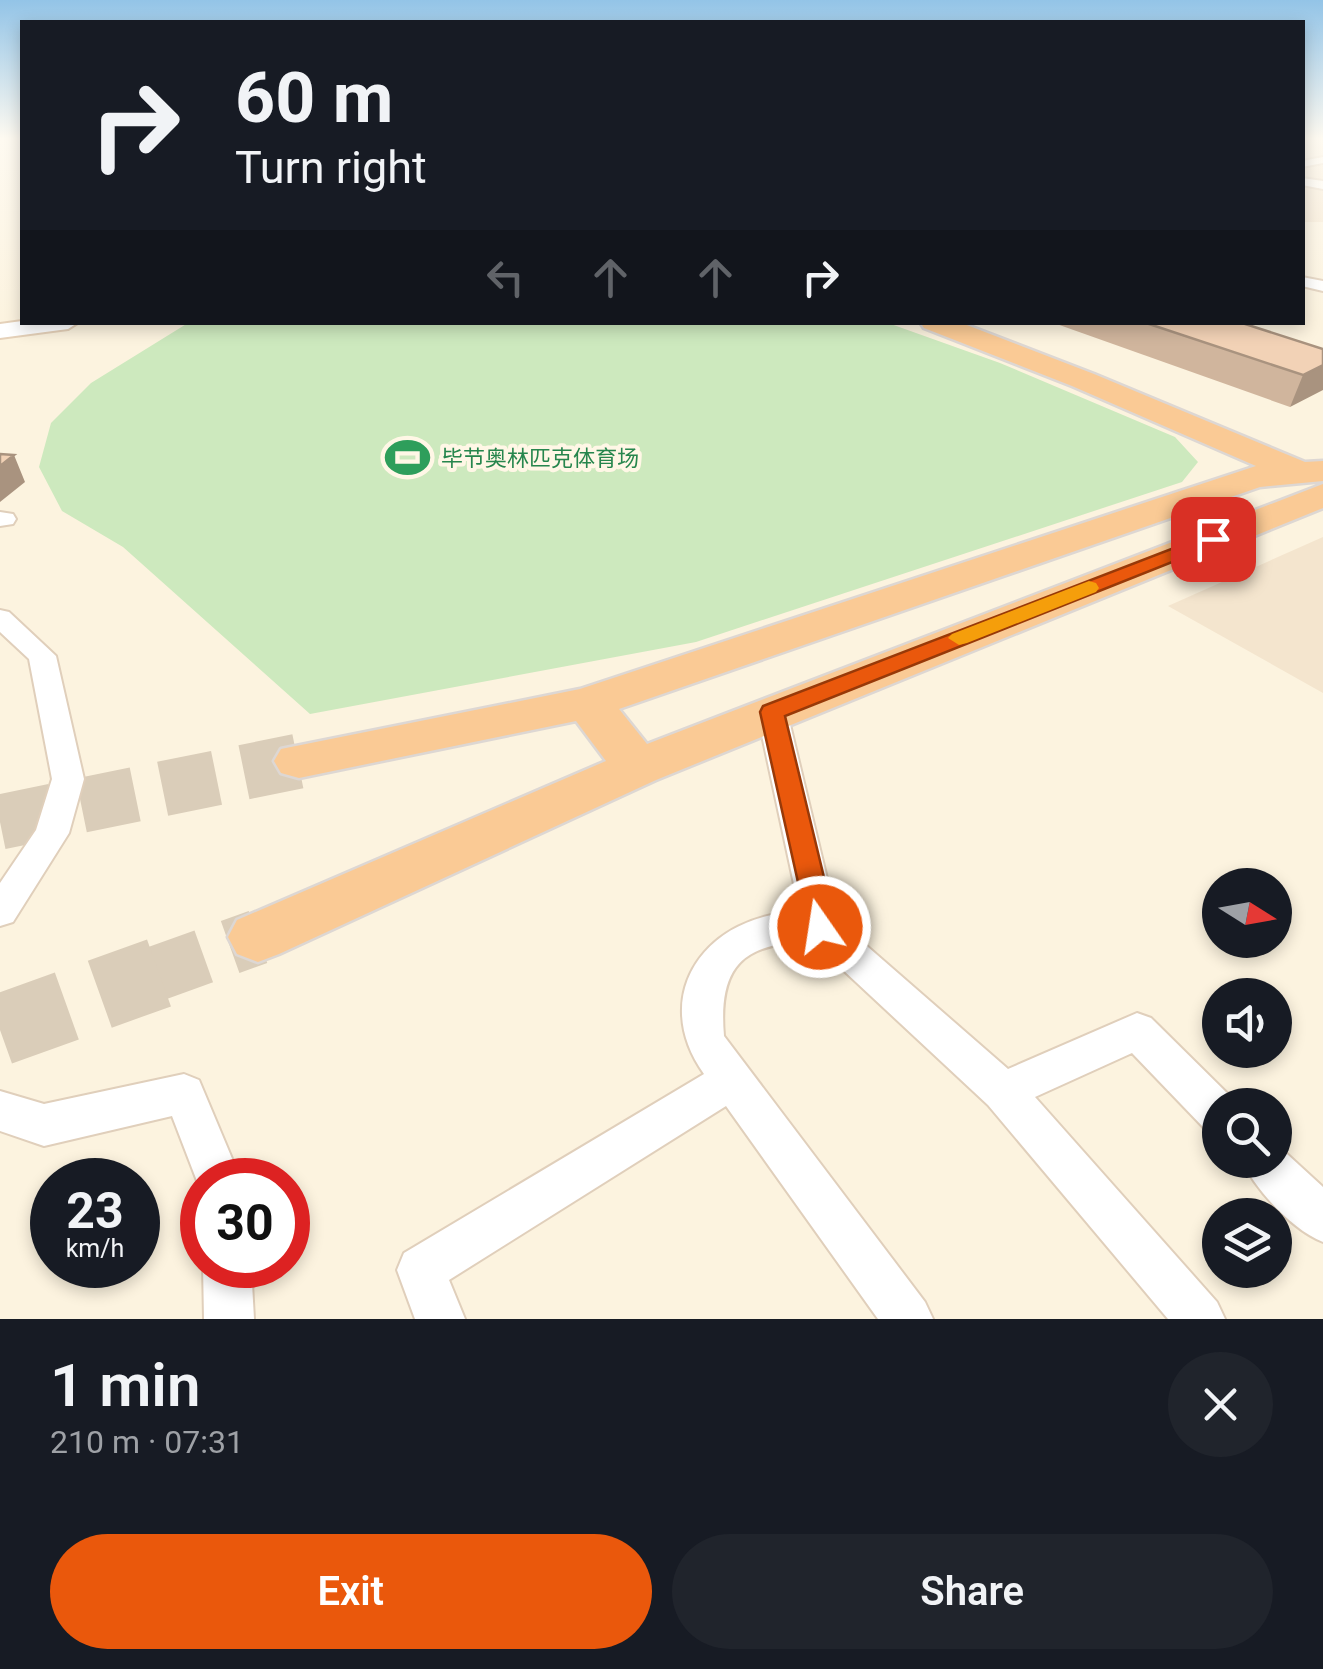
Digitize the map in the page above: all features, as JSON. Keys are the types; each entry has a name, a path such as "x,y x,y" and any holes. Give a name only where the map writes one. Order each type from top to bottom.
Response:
{"highway":[{"path":"941,325 1318,475"},
{"path":"988,325 1234,416 1318,475"},
{"path":"299,761 588,703 1255,478 1318,475"},
{"path":"258,937 638,767 1318,475"},
{"path":"588,703 638,767"}],"main road":[{"path":"0,330 42,325"}],"street":[{"path":"0,618 42,656 68,779 52,833 0,912"},
{"path":"772,712 820,927 1003,1091 1200,1319"},
{"path":"820,927 786,925 752,934 725,952 706,976 699,1008 704,1042 908,1319"},
{"path":"1003,1091 1137,1031 1202,1097"},
{"path":"440,1319 421,1270 732,1080"},
{"path":"0,1111 44,1125 184,1094 210,1158"},
{"path":"1282,1178 1323,1219"},
{"path":"228,1288 230,1319"}],"shaded area":[{"path":"1305,199 1323,199 1323,222 1305,222"},
{"path":"1323,537 1323,693 1168,606"}],"green space":[{"path":"185,325 894,325 1000,363 1175,437 1198,462 1182,482 696,642 310,714 123,547 62,511 39,467 51,423 91,383"}],"building":[{"path":"1152,325 1248,325 1323,349 1323,365 1303,375"},
{"path":"0,454 14,455 0,466"}],"tunnel":[{"path":"0,822 299,761"},
{"path":"152,975 258,937"},
{"path":"0,1030 159,973"}],"slow traffic":[{"path":"959,638 1089,588"}],"place":[{"name":"毕节奥林匹克体育场","path":"408,458"}],"route":[{"path":"820,927 772,712 1213,539"}]}
